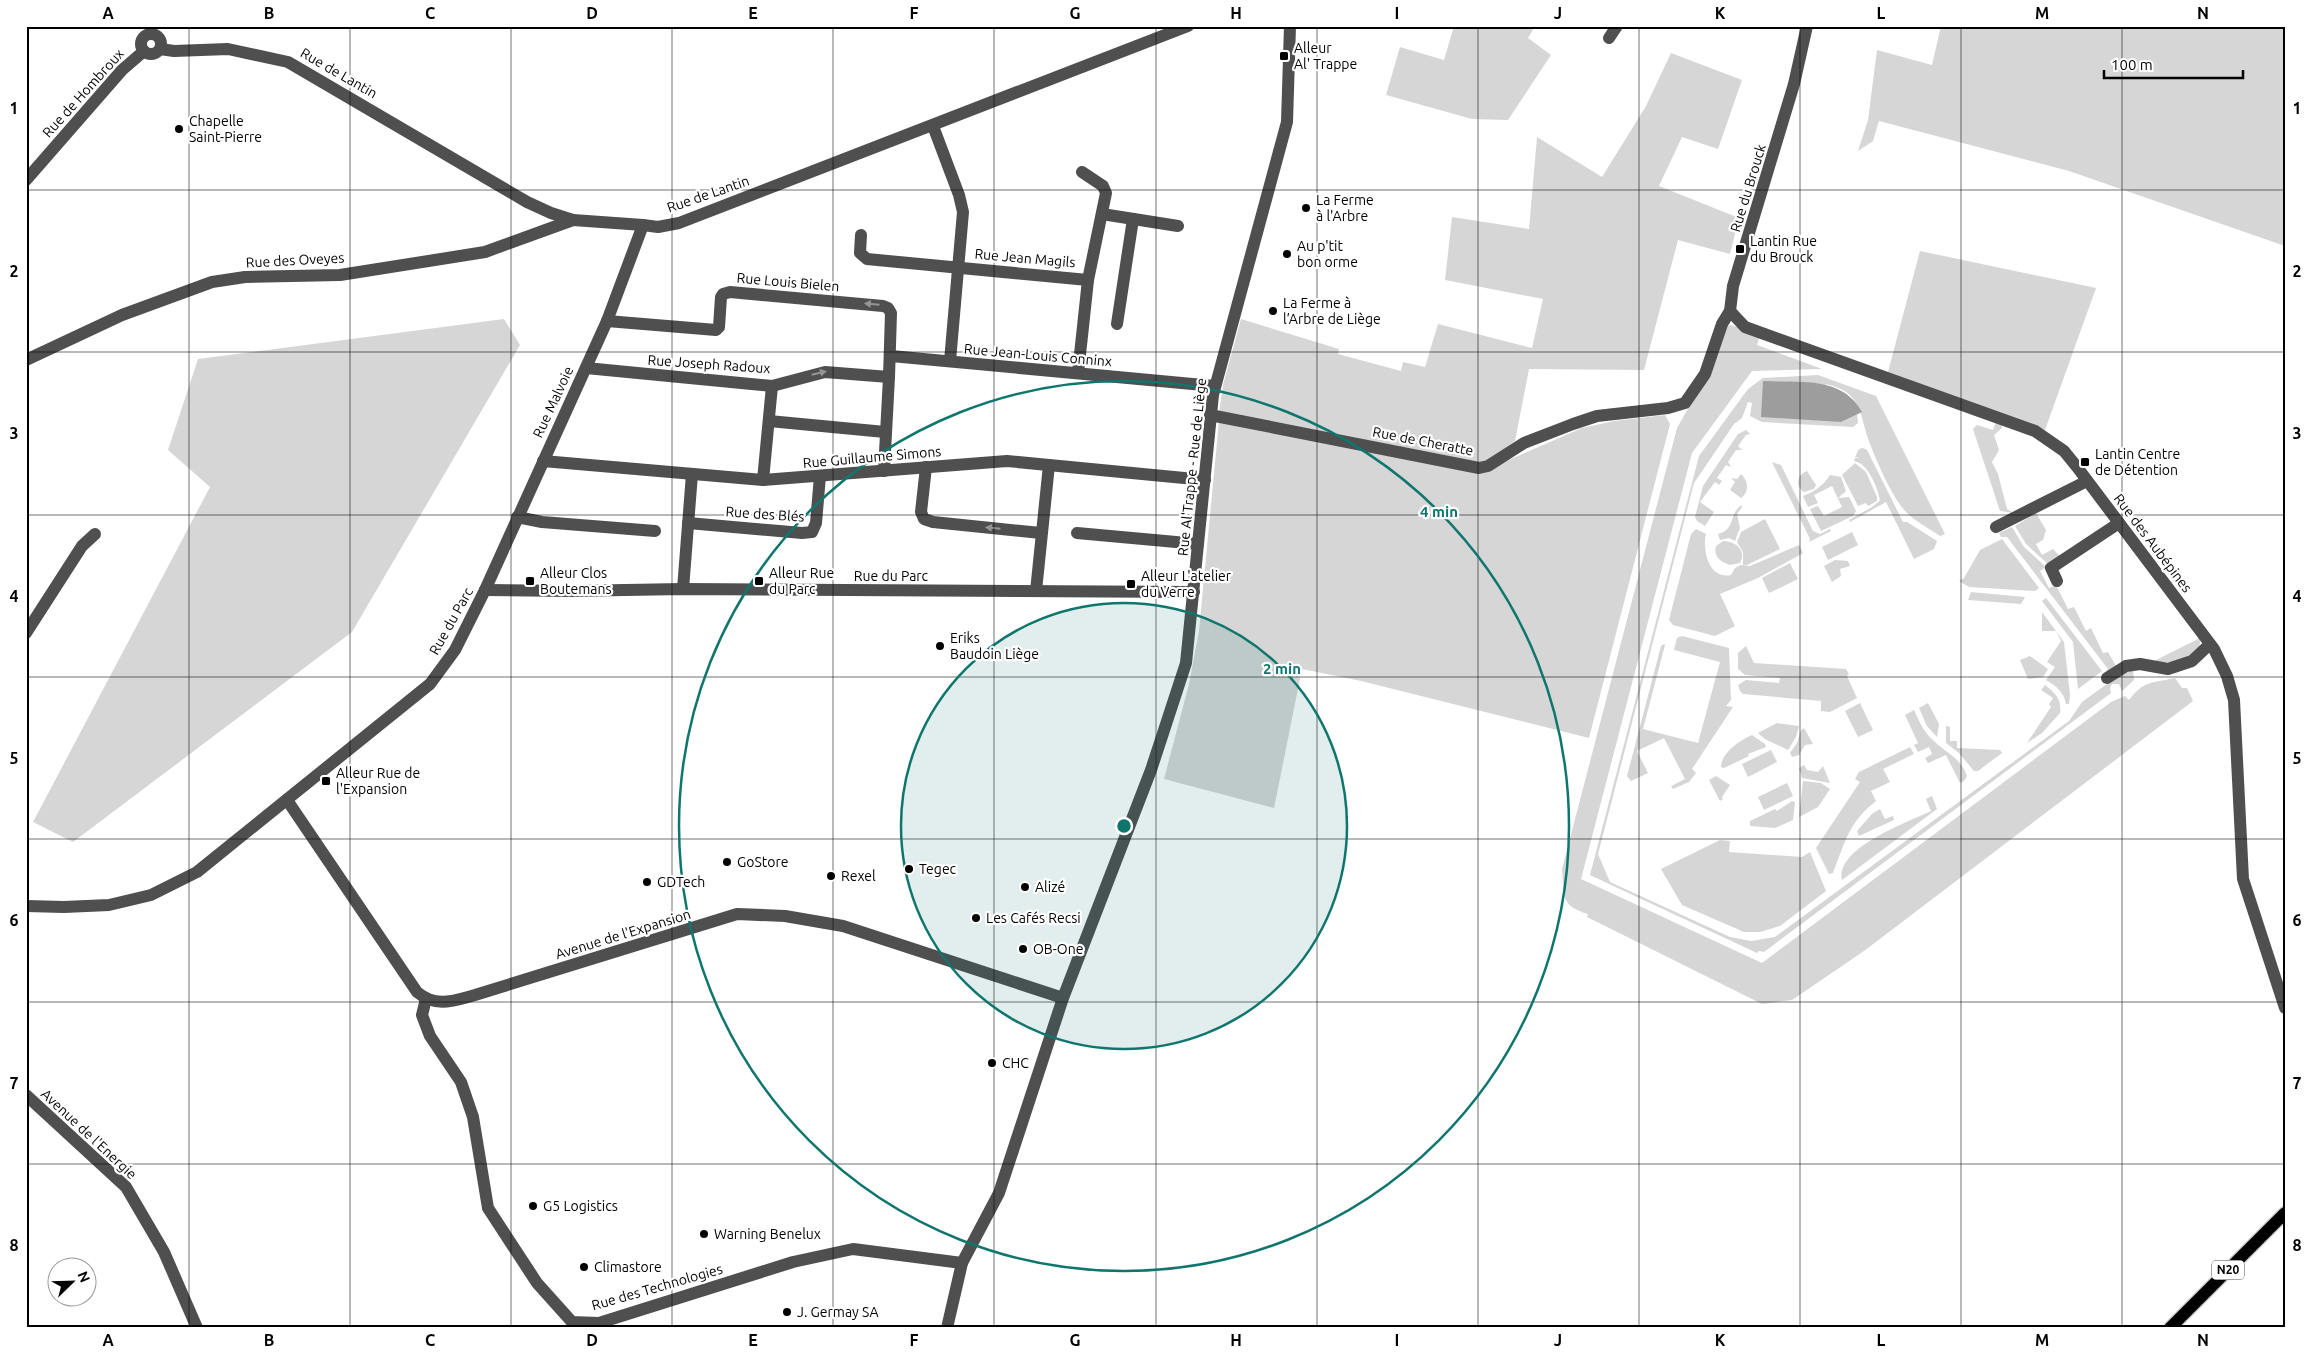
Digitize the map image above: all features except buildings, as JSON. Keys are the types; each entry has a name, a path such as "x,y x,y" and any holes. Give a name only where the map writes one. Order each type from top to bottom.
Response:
{"main road":[{"name":"N20","path":"2170,1328 2285,1213"}],"street":[{"name":"Rue de Lantin","path":"160,49 174,51 228,49 288,62 527,202 574,220 658,226 679,223 1188,26"},
{"name":"Rue Al'Trappe - Rue de Liège","path":"947,1328 962,1263 999,1193 1063,998 1150,770 1186,663 1214,386 1286,122 1290,26"},
{"path":"1608,38 1617,26"},
{"name":"Rue du Brouck","path":"1680,406 1685,403 1705,374 1722,324 1730,311 1733,286 1794,84 1806,26"},
{"path":"155,30 161,42 160,49 154,54 144,51 141,46 143,39 155,30"},
{"name":"Rue de Hombroux","path":"26,180 116,76 144,51"},
{"name":"Rue Jean-Louis Conninx","path":"933,126 962,204 950,362 1214,386"},
{"path":"1078,373 1088,280 1102,214 1105,189 1082,172"},
{"path":"1102,214 1178,226"},
{"path":"1117,324 1133,219"},
{"name":"Rue des Oveyes","path":"26,360 122,315 212,282 245,278 340,275 485,252 574,220"},
{"name":"Rue Malvoie","path":"485,590 608,321 643,226"},
{"name":"Rue Jean Magils","path":"861,235 860,253 867,259 1088,280"},
{"name":"Rue Louis Bielen","path":"608,321 716,330 719,327 721,297 723,294 733,292 886,306 891,314 889,347 891,356"},
{"name":"Rue des Aubépines","path":"1730,311 1745,327 2035,431 2064,451 2210,644 2227,676 2234,700 2243,879 2285,1008"},
{"path":"884,471 891,356 950,362"},
{"name":"Rue Joseph Radoux","path":"586,368 772,386 825,372 889,377"},
{"path":"763,480 772,386"},
{"name":"Rue de Cheratte","path":"1210,415 1479,468 1488,466 1524,444 1597,416 1680,406"},
{"path":"768,421 885,432"},
{"name":"Rue Guillaume Simons","path":"543,461 763,480 999,461 1205,480"},
{"path":"1036,591 1049,465"},
{"path":"926,467 921,512 924,519 933,522 1041,533"},
{"path":"683,589 692,474"},
{"name":"Rue des Blés","path":"688,523 802,533 812,532 816,523 820,476"},
{"path":"1996,527 2087,481"},
{"path":"517,518 542,522 655,531"},
{"path":"2057,581 2051,568 2119,523"},
{"path":"1077,533 1198,544"},
{"path":"26,633 82,546 95,534"},
{"name":"Rue du Parc","path":"26,906 109,905 151,895 197,872 430,684 455,650 485,590 568,592 683,589 1194,592"},
{"path":"2107,678 2126,666 2140,664 2168,668 2192,661 2210,644"},
{"path":"287,800 417,992 426,999"},
{"name":"Avenue de l'Expansion","path":"426,999 447,1003 737,914 785,916 842,926 1063,998"},
{"name":"Rue des Technologies","path":"426,999 422,1015 430,1036 461,1082 473,1117 488,1208 537,1283 572,1322 599,1323 793,1262 853,1249 962,1263"},
{"name":"Avenue de l'Energie","path":"26,1095 126,1187 164,1252 197,1328"}],"shaded area":[{"path":"1454,26 1535,26 1528,38 1551,55 1508,120 1472,119 1386,95 1400,47 1444,60"},
{"path":"1941,26 2285,26 2285,246 2069,171 1879,121 1873,141 1858,151 1868,120 1877,50 1932,65"},
{"path":"1671,53 1742,80 1718,149 1682,137 1659,186 1739,218 1730,254 1678,240 1644,370 1529,369 1515,441 1485,463 1219,413 1223,385 1241,319 1339,349 1338,354 1401,371 1403,362 1425,367 1438,324 1532,348 1543,299 1445,280 1452,217 1529,229 1537,137 1602,177 1646,106"},
{"path":"1920,251 2096,288 2045,430 1888,372"},
{"path":"504,319 520,345 352,632 73,842 33,822 210,487 168,450 198,359"},
{"path":"1731,325 1760,335 1757,345 1822,369 1752,371 1692,453 1581,879 1762,963 2111,702 2125,696 2129,700 2139,689 2149,683 2175,678 2182,688 2187,688 2193,701 1864,951 1792,1000 1762,1004 1587,917 1588,914 1572,907 1565,898 1562,869 1677,428 1694,398 1726,327"},
{"path":"1818,375 1876,396 1945,534 1940,536 1914,519 1901,506 1876,459 1858,406 1847,392 1825,384 1841,422 1857,414 1858,423 1853,427 1762,422 1750,416 1752,403 1748,402 1742,418 1734,424 1694,483 1598,854 1610,882 1730,937 1751,941 1775,937 2069,721 2082,702 2118,676 2133,670 2134,680 2122,691 2119,684 2112,684 2110,688 2111,693 1764,952 1759,951 1757,953 1590,875 1699,456 1748,389 1763,378"},
{"path":"1763,381 1805,382 1831,386 1853,400 1862,412 1841,422 1761,417"},
{"path":"1665,415 1670,424 1589,738 1361,681 1302,669 1274,808 1164,779 1189,684 1199,631 1219,421 1481,472 1582,428 1614,421"},
{"path":"1996,422 2002,423 2002,428 1994,435 1999,450 1992,462 1998,474 2007,509 2014,513 2000,511 1973,429 1977,425 1993,430"},
{"path":"1746,430 1750,434 1746,435 1738,446 1742,450 1736,450 1728,462 1731,467 1726,465 1717,478 1722,481 1719,485 1715,482 1700,502 1714,512 1705,526 1697,521 1695,517 1703,486 1738,434"},
{"path":"1859,449 1867,450 1903,522 1907,522 1937,541 1934,549 1914,559 1886,502 1850,522 1849,520 1880,500 1868,471 1854,461 1855,458 1860,458 1855,457"},
{"path":"1772,462 1781,465 1813,531 1820,534 1830,529 1831,531 1809,542 1810,539"},
{"path":"1855,463 1866,472 1877,497 1877,501 1868,506 1866,503 1858,506 1842,475"},
{"path":"1807,471 1816,485 1814,489 1804,492 1799,486 1798,480"},
{"path":"1741,474 1745,479 1747,489 1741,498 1730,490 1735,482 1731,478 1737,479"},
{"path":"1830,475 1841,477 1846,491 1838,498 1849,497 1856,511 1853,516 1821,531 1810,509 1818,506 1824,516 1842,507 1832,486 1814,495 1818,503 1808,507 1803,496 1818,488"},
{"path":"1742,505 1737,514 1740,528 1735,541 1729,538 1720,540 1718,534 1728,528 1735,512"},
{"path":"2036,513 2046,530 2043,540 2036,544 2042,555 2053,549 2060,556 2049,565 2026,544 2015,526"},
{"path":"1765,519 1780,549 1747,565 1743,565 1743,552 1737,542 1741,532"},
{"path":"2012,527 2024,547 2046,567 2040,571 2049,588 2056,585 2068,609 2074,607 2086,631 2091,628 2103,653 2108,652 2116,666 2104,674 2108,669 2007,537 2001,537 1999,533"},
{"path":"1696,529 1706,534 1706,555 1712,568 1717,573 1723,575 1731,575 1735,568 1741,565 1750,566 1799,545 1803,553 1758,578 1720,594 1735,626 1715,636 1673,625 1669,620 1691,534"},
{"path":"1852,532 1858,545 1828,560 1822,547"},
{"path":"2002,539 2039,588 2035,591 1969,587 1959,581 1964,578 1980,550"},
{"path":"1723,541 1739,547 1742,554 1740,563 1730,565 1716,556 1716,546"},
{"path":"1835,560 1848,561 1850,566 1840,569 1841,576 1832,582 1824,566"},
{"path":"1790,563 1798,579 1769,593 1762,578"},
{"path":"1971,592 2025,597 2021,604 1968,600"},
{"path":"2046,598 2102,671 2078,689 2073,642 2042,601"},
{"path":"2042,612 2056,631 2042,631"},
{"path":"2056,631 2064,642 2070,695 2069,704 2066,704 2059,690 2046,680 2055,667 2047,662 2061,641"},
{"path":"1682,636 1729,648 1731,700 1726,706 1733,707 1692,769 1696,773 1689,782 1673,789 1671,786 1685,779 1664,738 1637,751 1648,773 1631,781 1627,776 1661,646 1664,644 1643,729 1698,743 1720,662 1674,650 1677,638"},
{"path":"2200,638 2196,652 2190,656 2175,661 2152,662"},
{"path":"1746,646 1754,663 1846,669 1849,674 1847,676 1857,698 1830,712 1821,711 1821,701 1743,694 1738,685 1746,680 1779,683 1780,678 1745,675 1738,669 1738,653"},
{"path":"2030,656 2048,669 2043,677 2028,679 2020,660"},
{"path":"2045,685 2057,697 2060,704 2060,713 2042,733 2027,743 2051,707 2049,704 2053,698 2041,690"},
{"path":"1860,703 1873,730 1858,737 1845,711"},
{"path":"1928,703 1939,724 1937,737 1927,726 1919,708"},
{"path":"1914,710 1927,734 1961,765 1967,776 1964,781 1960,783 1946,755 1928,763 1925,758 1932,754 1929,747 1918,752 1914,745 1918,743 1905,715"},
{"path":"1777,723 1799,726 1796,737 1788,750 1765,739 1758,733"},
{"path":"1946,726 1950,727 1950,741 1957,741 1957,748 2000,750 2002,753 1978,771 1974,771 1959,753 1946,743"},
{"path":"1804,728 1813,744 1805,745 1799,755 1792,757 1790,753 1797,743 1801,730"},
{"path":"1752,735 1765,744 1766,747 1748,754 1749,756 1724,768 1721,767 1724,757 1728,752 1742,740"},
{"path":"1910,747 1914,754 1883,769 1890,782 1871,791 1876,801 1854,825 1833,873 1829,874 1816,848 1860,782 1855,779 1859,772"},
{"path":"1771,750 1777,762 1748,777 1742,764"},
{"path":"1804,765 1807,770 1818,772 1823,766 1830,783 1802,778 1799,768"},
{"path":"1716,776 1730,785 1720,801 1709,780"},
{"path":"1803,781 1821,783 1830,789 1818,807 1799,817"},
{"path":"1787,783 1793,796 1764,810 1758,797"},
{"path":"1932,796 1937,809 1842,880 1843,868 1850,857 1875,838 1931,811 1926,799"},
{"path":"1792,801 1795,802 1793,820 1775,828 1750,826 1750,821 1775,809 1777,811"},
{"path":"1880,809 1885,819 1893,816 1894,820 1859,836 1857,831 1872,814"},
{"path":"1720,840 1730,841 1729,852 1802,857 1810,852 1826,891 1780,926 1760,932 1744,932 1682,905 1661,869"}],"place":[{"name":"Alleur Al' Trappe","path":"1284,56"},
{"name":"Chapelle Saint-Pierre","path":"179,129"},
{"name":"La Ferme à l'Arbre","path":"1306,208"},
{"name":"Lantin Rue du Brouck","path":"1740,249"},
{"name":"Au p'tit bon orme","path":"1287,254"},
{"name":"La Ferme à l’Arbre de Liège","path":"1273,311"},
{"name":"Lantin Centre de Détention","path":"2085,462"},
{"name":"Alleur Clos Boutemans","path":"530,581"},
{"name":"Alleur Rue du Parc","path":"759,581"},
{"name":"Alleur L'atelier du Verre","path":"1131,584"},
{"name":"Eriks Baudoin Liège","path":"940,646"},
{"name":"Alleur Rue de l'Expansion","path":"326,781"},
{"name":"GoStore","path":"727,862"},
{"name":"Tegec","path":"909,869"},
{"name":"Rexel","path":"831,876"},
{"name":"GDTech","path":"647,882"},
{"name":"Alizé","path":"1025,887"},
{"name":"Les Cafés Recsi","path":"976,918"},
{"name":"OB-One","path":"1023,949"},
{"name":"CHC","path":"992,1063"},
{"name":"G5 Logistics","path":"533,1206"},
{"name":"Warning Benelux","path":"704,1234"},
{"name":"Climastore","path":"584,1267"},
{"name":"J. Germay SA","path":"787,1312"}]}
